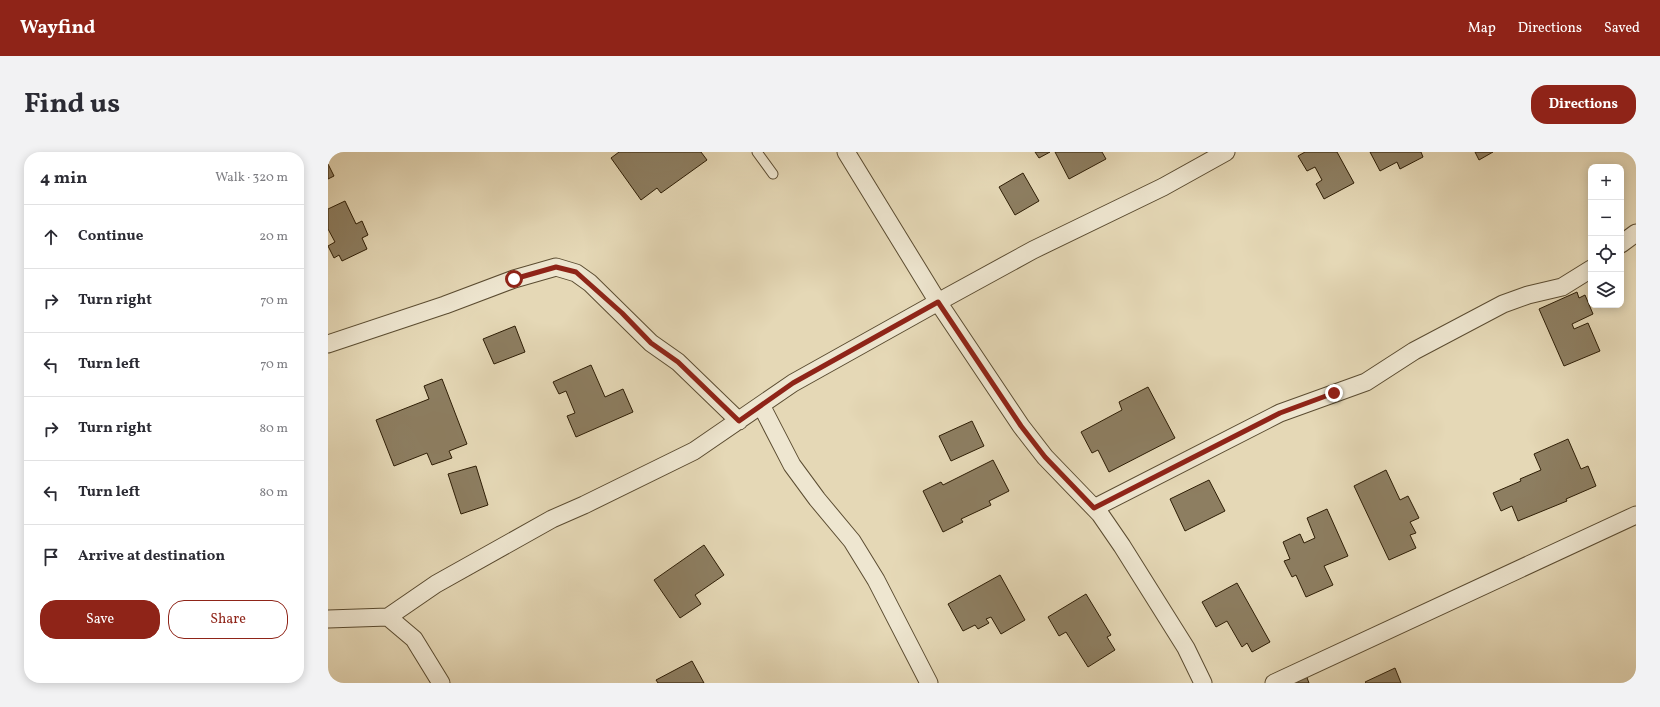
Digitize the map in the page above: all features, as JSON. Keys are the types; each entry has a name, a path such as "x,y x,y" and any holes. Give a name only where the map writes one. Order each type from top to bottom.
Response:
{"street":[{"path":"846,152 938,302 1021,426 1045,457 1094,508 1122,546 1186,648 1202,683"},
{"path":"328,619 388,617 436,584 552,519 694,451 793,383 938,302 1033,250 1163,187 1226,152"},
{"path":"1624,242 1636,233"},
{"path":"328,344 445,305 514,279 556,267 576,272 590,283 651,343 678,362 739,421"},
{"path":"1094,508 1280,413 1366,382 1414,351 1503,304 1528,294 1562,287 1588,271"},
{"path":"761,405 792,465 852,542 876,580 928,683"},
{"path":"1274,683 1636,515"},
{"path":"388,617 414,639 441,683"}],"lane":[{"path":"757,152 773,174"}],"building":[{"path":"619,152 701,152 707,160 661,193 657,188 641,200 611,158"},
{"path":"1035,152 1050,152 1039,158"},
{"path":"1055,152 1102,152 1106,159 1069,179"},
{"path":"1305,152 1337,152 1354,183 1324,199 1316,184 1322,180 1315,167 1307,171 1298,156"},
{"path":"1370,152 1421,152 1423,157 1400,169 1397,162 1380,171"},
{"path":"1475,152 1493,152 1479,160"},
{"path":"328,164 334,176 328,179"},
{"path":"1023,173 1039,201 1015,215 999,187"},
{"path":"345,201 356,224 362,221 368,235 362,238 367,249 342,261 339,255 334,258 328,246 335,242 328,229 328,209"},
{"path":"1577,292 1579,298 1585,295 1588,302 1588,308 1590,308 1593,314 1572,324 1574,329 1588,323 1600,351 1564,366 1539,309"},
{"path":"515,326 525,352 494,364 483,339"},
{"path":"591,365 605,397 623,389 633,412 576,437 567,416 575,413 566,391 559,394 553,382"},
{"path":"442,379 467,444 449,451 452,458 432,465 427,453 394,466 376,420 429,399 424,386"},
{"path":"1148,387 1175,438 1109,472 1098,450 1092,453 1081,432 1122,410 1119,402"},
{"path":"972,421 984,446 951,461 939,436"},
{"path":"1568,439 1581,469 1588,466 1596,486 1566,499 1567,501 1518,521 1512,506 1501,511 1493,493 1521,481 1520,479 1541,470 1534,454"},
{"path":"993,460 1009,491 989,501 991,505 961,519 963,522 943,532 923,491 941,482 943,485"},
{"path":"476,466 488,505 461,514 448,474"},
{"path":"1386,470 1400,500 1408,496 1419,518 1410,522 1416,533 1410,535 1416,548 1389,560 1354,486"},
{"path":"1209,480 1225,511 1185,531 1170,499"},
{"path":"1327,509 1348,556 1324,566 1333,585 1306,597 1296,575 1292,577 1284,561 1290,559 1283,542 1300,534 1304,543 1315,538 1307,518"},
{"path":"704,545 724,575 695,595 701,604 680,618 654,580"},
{"path":"1000,575 1025,620 1001,634 991,617 986,619 989,623 978,629 975,625 963,631 948,604"},
{"path":"1237,583 1270,642 1252,652 1247,643 1242,647 1227,621 1216,627 1202,602"},
{"path":"1086,594 1111,635 1107,637 1115,650 1088,667 1066,632 1059,636 1048,617"},
{"path":"692,661 704,683 658,683 656,680"},
{"path":"1395,668 1401,683 1365,682"},
{"path":"1306,675 1309,683 1293,683"}],"route":[{"path":"514,279 556,267 576,272 622,313 651,343 678,362 739,421 793,383 938,302 1021,426 1045,457 1094,508 1280,413 1334,393"}]}
